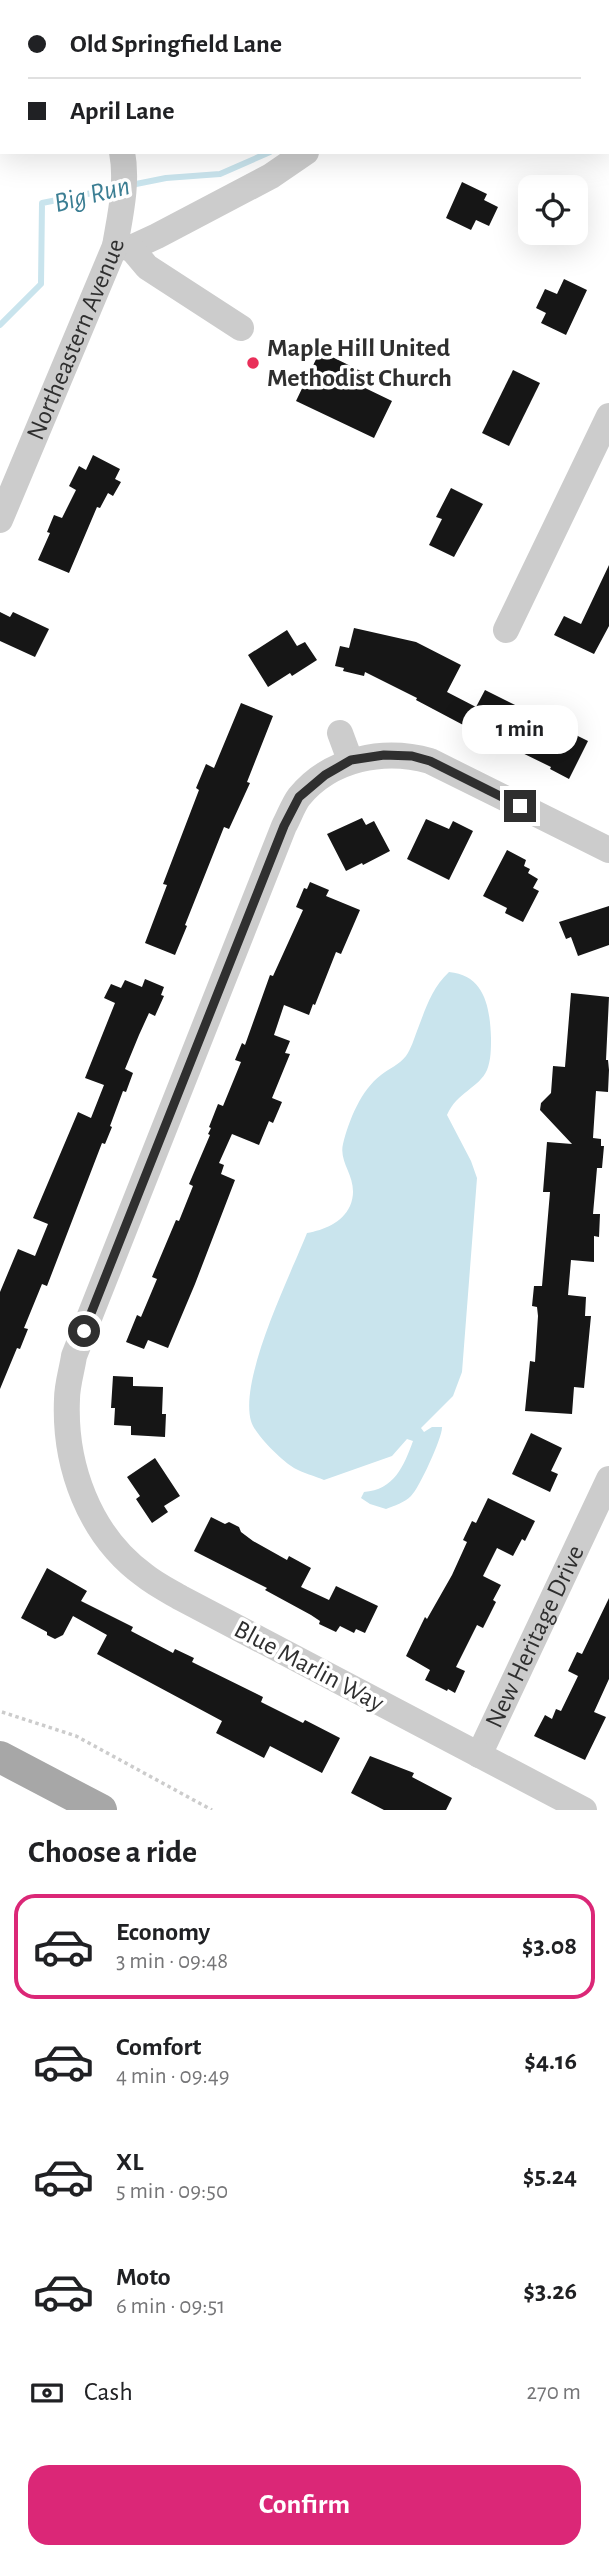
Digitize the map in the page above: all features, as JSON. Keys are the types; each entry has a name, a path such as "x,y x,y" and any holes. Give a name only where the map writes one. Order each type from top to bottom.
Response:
{"main road":[{"path":"0,1757 101,1810"}],"street":[{"path":"241,328 147,267 123,247 271,176 303,154"},
{"name":"Northeastern Avenue","path":"0,520 123,247 123,159"},
{"path":"506,630 609,416"},
{"path":"341,733 351,760 384,755 412,756 430,761 609,850"},
{"name":"Blue Marlin Way","path":"351,760 325,775 299,797 284,826 74,1356 67,1396 67,1435 76,1476 90,1514 114,1547 143,1575 181,1598 584,1810"},
{"name":"New Heritage Drive","path":"479,1755 609,1479"}],"path":[{"path":"2,1712 76,1736 212,1810"}],"water":[{"path":"449,972 461,974 478,986 487,1005 491,1038 487,1070 479,1081 456,1101 447,1115 477,1178 462,1372 453,1396 421,1428 424,1432 432,1427 442,1427 435,1451 419,1484 409,1498 386,1509 361,1498 364,1492 383,1487 390,1482 401,1468 413,1441 407,1439 392,1456 324,1480 294,1468 270,1447 251,1421 249,1402 252,1380 268,1327 307,1233 332,1225 350,1206 353,1188 342,1152 352,1116 374,1081 406,1056 430,999"}],"building":[{"path":"462,182 487,194 484,200 498,207 489,226 476,220 471,230 446,218"},
{"path":"564,279 587,290 566,335 541,323 546,313 536,308 545,289 557,294"},
{"path":"320,351 369,375 363,387 392,401 374,438 296,401"},
{"path":"513,370 540,383 509,446 482,433"},
{"path":"93,455 120,469 115,479 121,482 113,496 108,493 100,508 97,507 69,573 38,560 50,533 47,532 54,515 62,518 76,490 69,486 79,466 86,470"},
{"path":"451,488 483,504 454,557 429,545 442,519 436,517"},
{"path":"609,565 609,626 594,654 554,635 564,616 581,624"},
{"path":"0,612 10,617 13,612 49,629 35,657 0,641"},
{"path":"354,628 416,642 461,665 447,692 476,707 485,690 588,741 569,779 502,743 500,747 416,700 417,698 365,672 364,676 343,671 344,668 335,666 340,646 349,648"},
{"path":"287,630 297,646 305,642 317,660 268,687 248,655"},
{"path":"241,703 273,716 247,782 250,783 229,829 224,827 175,955 145,943 167,885 163,884 199,790 196,788 206,764 214,768"},
{"path":"362,818 366,825 374,821 390,851 346,871 327,834"},
{"path":"426,819 449,829 453,821 473,831 449,880 407,859"},
{"path":"507,850 526,860 524,866 530,869 528,873 538,879 533,888 539,891 523,922 505,913 507,908 483,896"},
{"path":"310,882 329,890 326,896 360,910 341,954 336,952 309,1015 284,1005 274,1035 290,1041 285,1053 290,1054 272,1098 282,1102 273,1123 269,1121 259,1145 232,1134 219,1163 224,1165 221,1174 235,1180 195,1284 168,1348 148,1340 144,1349 126,1342 137,1315 141,1317 157,1279 152,1277 193,1186 189,1184 210,1135 209,1127 218,1104 223,1106 241,1062 235,1060 242,1043 245,1045 270,975 273,976 303,910 296,907 304,888 307,889"},
{"path":"609,906 609,945 578,956 571,937 566,939 559,922"},
{"path":"145,979 164,987 161,995 164,996 155,1016 149,1013 139,1035 125,1069 133,1073 126,1092 123,1091 110,1126 112,1127 105,1144 102,1143 47,1286 42,1284 24,1328 28,1329 20,1349 17,1348 0,1389 0,1292 18,1249 35,1256 48,1224 33,1218 78,1112 91,1118 104,1085 85,1078 115,1003 104,998 111,984 121,988 125,980 142,987"},
{"path":"571,993 609,997 606,1060 609,1070 608,1092 596,1091 593,1138 601,1139 601,1146 604,1146 602,1168 597,1168 593,1214 600,1214 599,1237 594,1236 594,1262 571,1260 568,1295 586,1297 585,1316 591,1316 584,1388 574,1387 572,1414 525,1411 530,1361 535,1362 538,1316 537,1307 532,1306 534,1286 542,1286 550,1192 543,1192 547,1142 572,1144 540,1110 541,1103 551,1093 553,1066 565,1067"},
{"path":"113,1376 133,1377 133,1386 163,1387 165,1437 131,1435 131,1426 114,1425 115,1408 111,1408"},
{"path":"531,1433 562,1448 551,1471 558,1474 550,1492 512,1474"},
{"path":"155,1458 180,1496 164,1506 168,1512 152,1523 136,1499 140,1496 127,1477"},
{"path":"488,1498 535,1521 525,1541 522,1539 513,1556 497,1548 483,1576 501,1585 483,1628 477,1625 456,1667 465,1671 455,1693 425,1680 430,1670 406,1656 425,1617 427,1619 452,1575 467,1542 463,1540 472,1521 476,1523"},
{"path":"211,1517 239,1527 241,1532 253,1541 287,1560 289,1556 311,1568 301,1587 329,1600 336,1586 378,1606 365,1633 356,1629 354,1633 340,1626 336,1632 319,1624 320,1621 265,1590 267,1588 194,1551"},
{"path":"47,1568 87,1591 81,1601 133,1627 131,1631 173,1653 175,1649 194,1658 192,1662 263,1697 261,1702 340,1738 322,1773 270,1746 264,1758 216,1733 222,1721 97,1654 107,1635 73,1616 63,1635 55,1639 21,1618"},
{"path":"609,1598 609,1679 594,1712 606,1717 585,1760 534,1736 545,1715 552,1719 556,1709 561,1711 578,1676 568,1671 577,1652 582,1654"},
{"path":"370,1756 414,1773 412,1777 452,1798 446,1810 384,1810 351,1793"}],"waterway":[{"name":"Big Run","path":"131,185 166,178 220,174 265,154"},
{"name":"Big Run","path":"0,325 41,284 42,203 117,188"}],"place":[{"name":"Maple Hill United Methodist Church","path":"253,363"}],"route":[{"path":"84,1331 284,826 299,797 325,775 351,760 384,755 412,756 430,761 520,806"}]}
